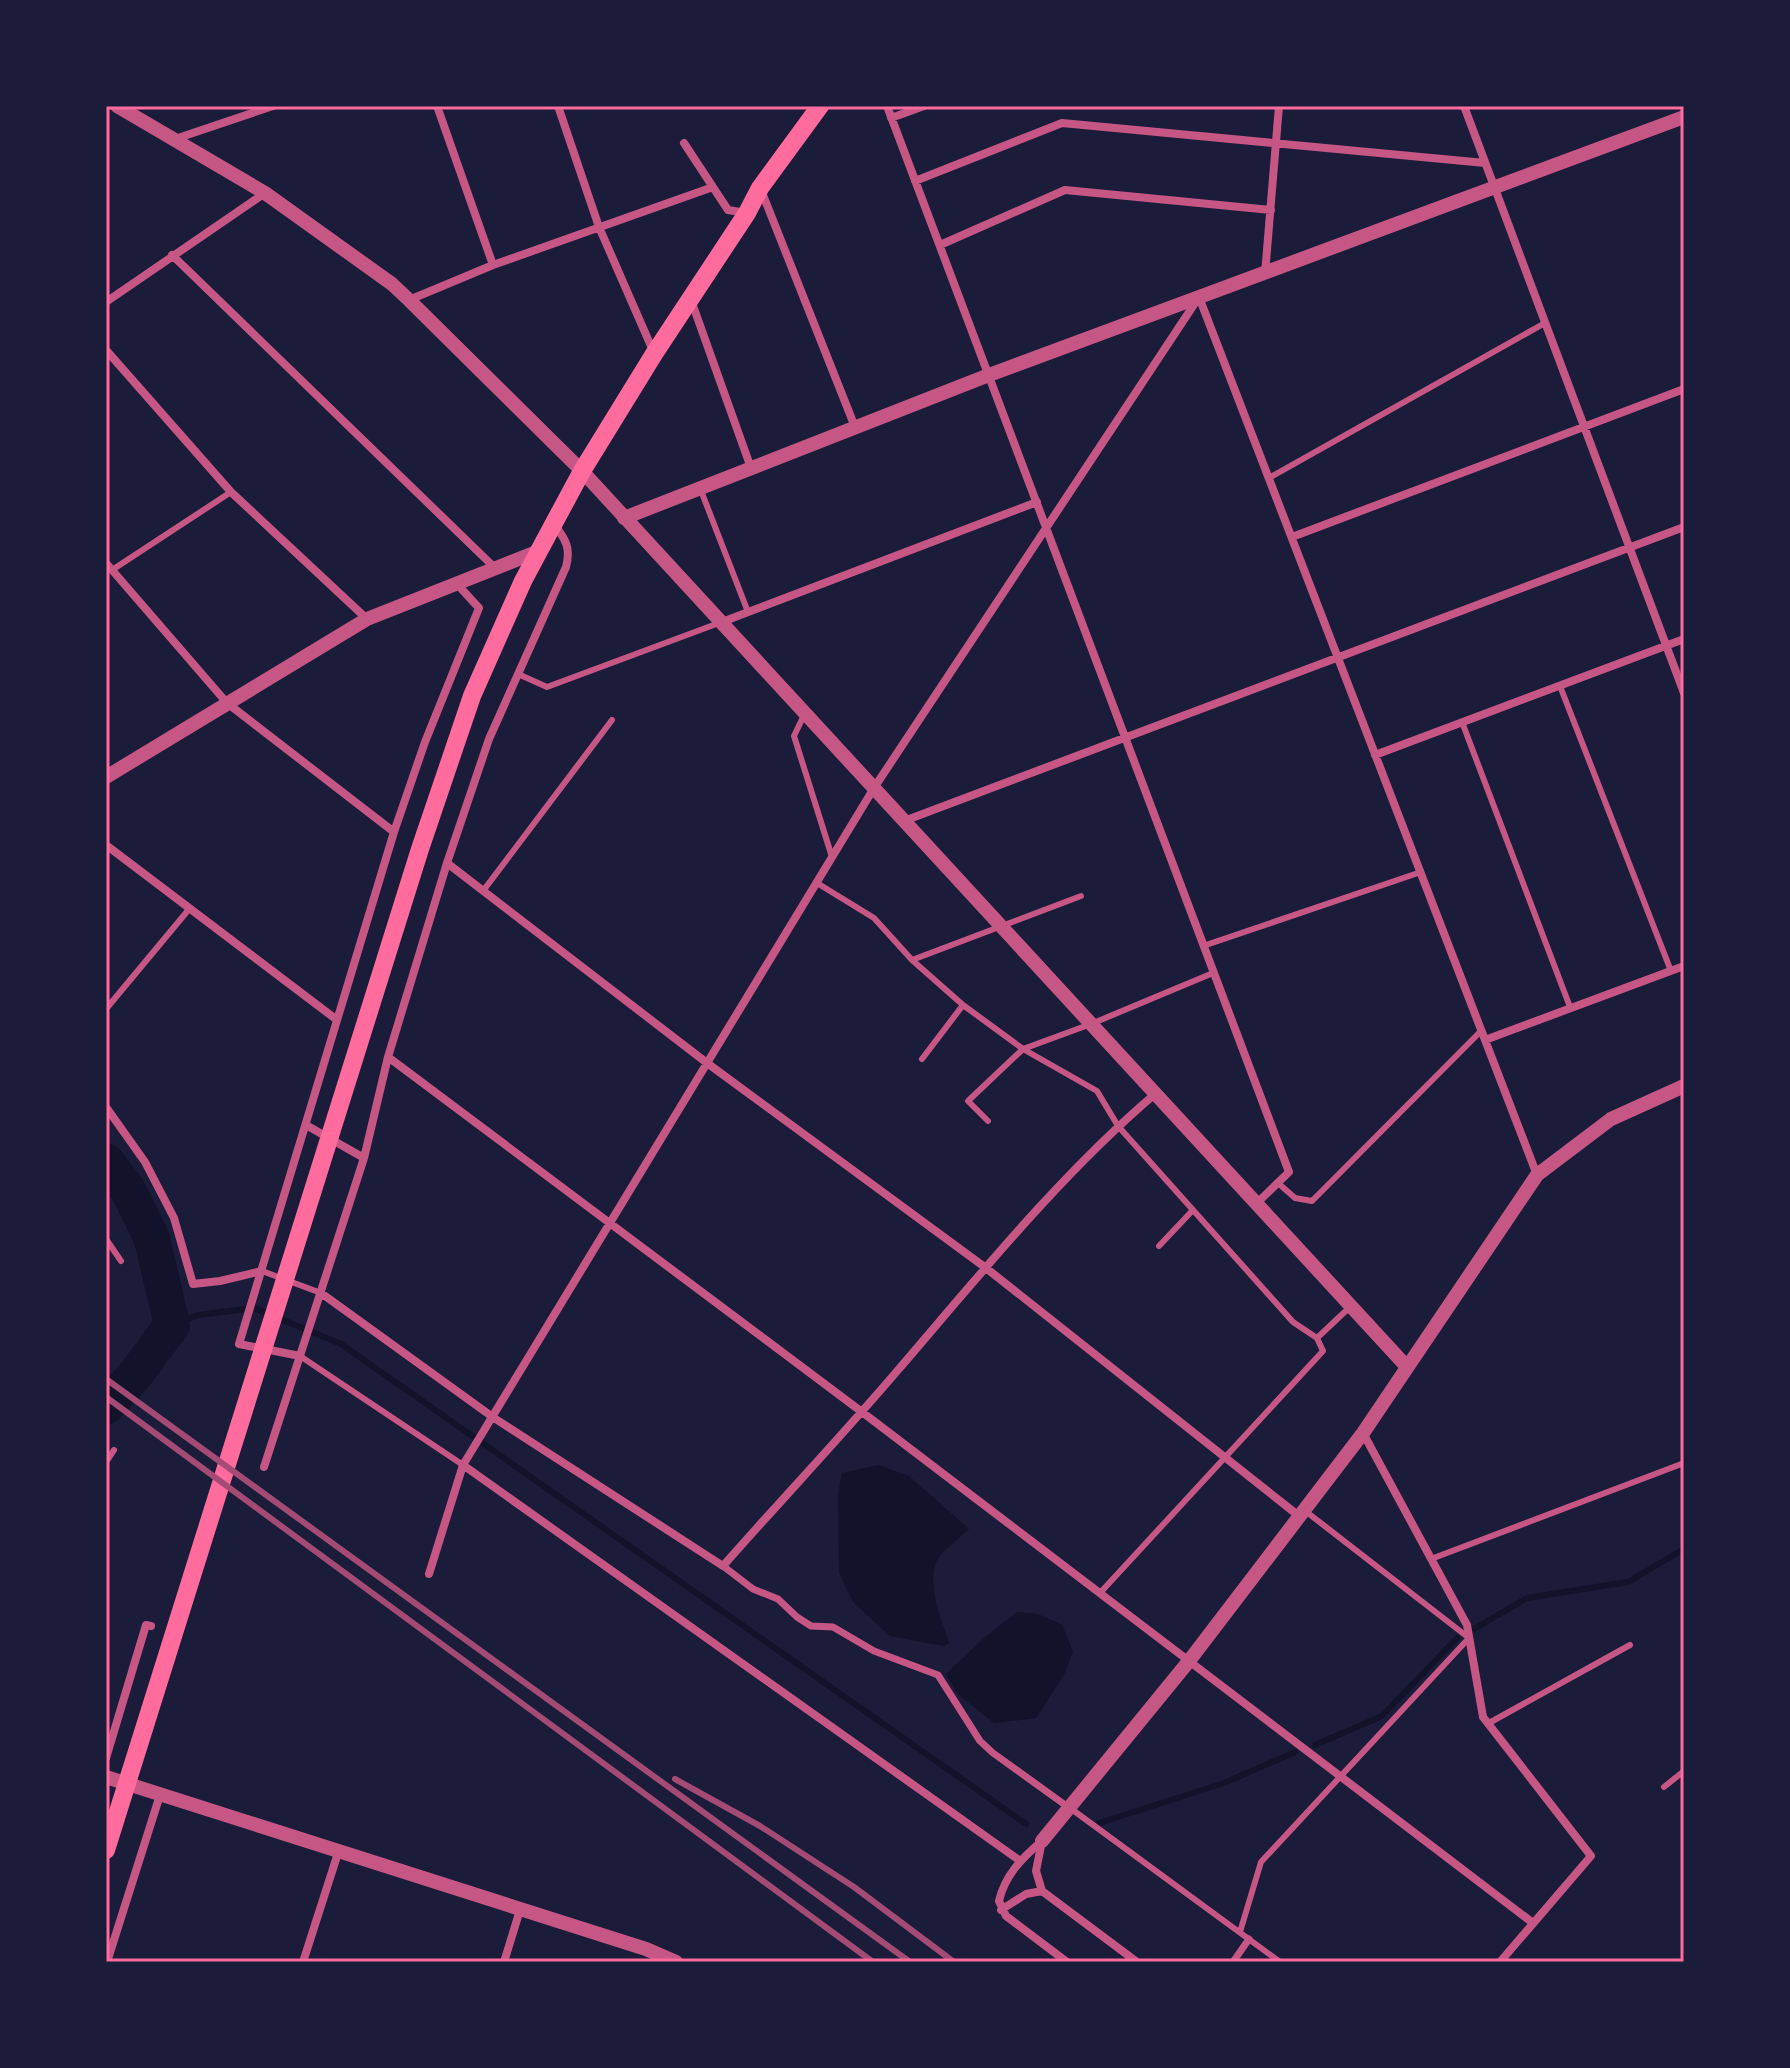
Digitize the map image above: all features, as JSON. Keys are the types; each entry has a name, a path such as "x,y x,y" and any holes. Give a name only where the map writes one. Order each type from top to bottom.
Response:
{"main road":[{"path":"106,1850 420,849 472,696 539,551 582,471 760,188 820,106"}],"street":[{"path":"117,106 265,193 392,284 409,300 582,471 1407,1367"},
{"path":"174,139 273,106"},
{"path":"437,106 493,265"},
{"path":"558,106 599,227 654,354"},
{"path":"887,106 1289,1172 1256,1204"},
{"path":"891,118 924,106"},
{"path":"1265,274 1279,106"},
{"path":"1464,106 1684,693"},
{"path":"624,518 989,375 1684,117"},
{"path":"915,181 1062,123 1485,163"},
{"path":"684,143 728,210 747,213"},
{"path":"409,300 493,265 713,187"},
{"path":"760,188 855,427"},
{"path":"940,245 1065,190 1271,210"},
{"path":"106,302 265,193"},
{"path":"172,255 495,568"},
{"path":"1199,297 1537,1175"},
{"path":"429,1574 465,1463 874,788 1199,297"},
{"path":"691,300 751,468"},
{"path":"106,350 231,492 367,619"},
{"path":"1292,537 1684,389"},
{"path":"722,622 1037,502"},
{"path":"264,1467 364,1158 388,1057 447,863 489,739 570,553 567,541 554,523"},
{"path":"904,821 1684,527"},
{"path":"106,777 367,619 539,551"},
{"path":"109,567 227,703 394,832"},
{"path":"300,1356 239,1344 394,832 425,742 479,608 456,583"},
{"path":"1375,755 1684,639"},
{"path":"106,845 337,1020"},
{"path":"447,863 707,1063 986,1268 1224,1457 1302,1513"},
{"path":"1485,1040 1684,966"},
{"path":"388,1057 862,1412 1533,1923"},
{"path":"1067,1962 1012,1922 1001,1910 1001,1891 1023,1857 1042,1841 1189,1661 1363,1433 1537,1175 1611,1119 1684,1086"},
{"path":"723,1566 986,1268 1118,1126 1155,1094"},
{"path":"106,1107 145,1162 174,1218 193,1284 262,1271"},
{"path":"306,1125 364,1158"},
{"path":"321,1293 494,1418 723,1566 753,1589 778,1599 811,1626 833,1627 874,1651 938,1675 980,1741 1069,1807"},
{"path":"1363,1433 1467,1625 1483,1717 1591,1856 1500,1962"},
{"path":"465,1463 1023,1857"},
{"path":"106,1758 146,1625 151,1626"},
{"path":"106,1777 520,1910 644,1956 676,1962"},
{"path":"107,1962 160,1795"},
{"path":"1042,1841 1037,1879 1042,1891 1137,1962"},
{"path":"303,1962 338,1853"},
{"path":"1001,1910 1026,1894 1042,1891"},
{"path":"504,1962 520,1910"},
{"path":"1233,1962 1249,1939"}],"lane":[{"path":"1269,478 1545,323"},
{"path":"700,488 748,612"},
{"path":"109,567 231,492"},
{"path":"518,674 547,687 722,622"},
{"path":"1560,686 1671,971"},
{"path":"806,713 794,736 832,857"},
{"path":"483,891 612,720"},
{"path":"1462,722 1570,1007"},
{"path":"1203,946 1421,872"},
{"path":"817,883 874,918 912,960 963,1005 1023,1049 1097,1091 1118,1126 1293,1322 1317,1338 1323,1351 1100,1593"},
{"path":"912,960 1081,896"},
{"path":"106,1009 190,908"},
{"path":"988,1121 968,1101 1023,1049 1213,973"},
{"path":"922,1059 963,1005"},
{"path":"1278,1183 1295,1198 1312,1201 1482,1030"},
{"path":"1159,1246 1193,1210"},
{"path":"106,1239 121,1261"},
{"path":"262,1271 321,1293"},
{"path":"1317,1338 1351,1306"},
{"path":"300,1356 465,1463"},
{"path":"106,1462 114,1450"},
{"path":"1431,1559 1684,1463"},
{"path":"1240,1932 1261,1862 1469,1638 1302,1513"},
{"path":"1489,1723 1630,1645"},
{"path":"1664,1787 1684,1771"},
{"path":"1069,1807 1280,1962"}],"shaded area":[{"path":"878,1465 909,1476 969,1529 943,1552 935,1565 936,1599 949,1643 943,1646 890,1636 853,1602 839,1573 838,1494 842,1473"},
{"path":"1017,1612 1038,1614 1062,1625 1073,1651 1065,1673 1036,1718 994,1723 958,1694 946,1674"}],"waterway":[{"path":"106,1161 128,1190 152,1239 172,1325 135,1375 106,1407"},
{"path":"172,1325 198,1315 254,1308 341,1344 1026,1824"},
{"path":"1474,1629 1527,1598 1628,1582 1684,1549"},
{"path":"1315,1745 1382,1716 1457,1638"},
{"path":"1099,1823 1224,1783 1295,1752"}],"railway":[{"path":"106,1379 910,1962"},
{"path":"106,1397 873,1962"},
{"path":"675,1779 760,1826 854,1887 954,1962"}]}
